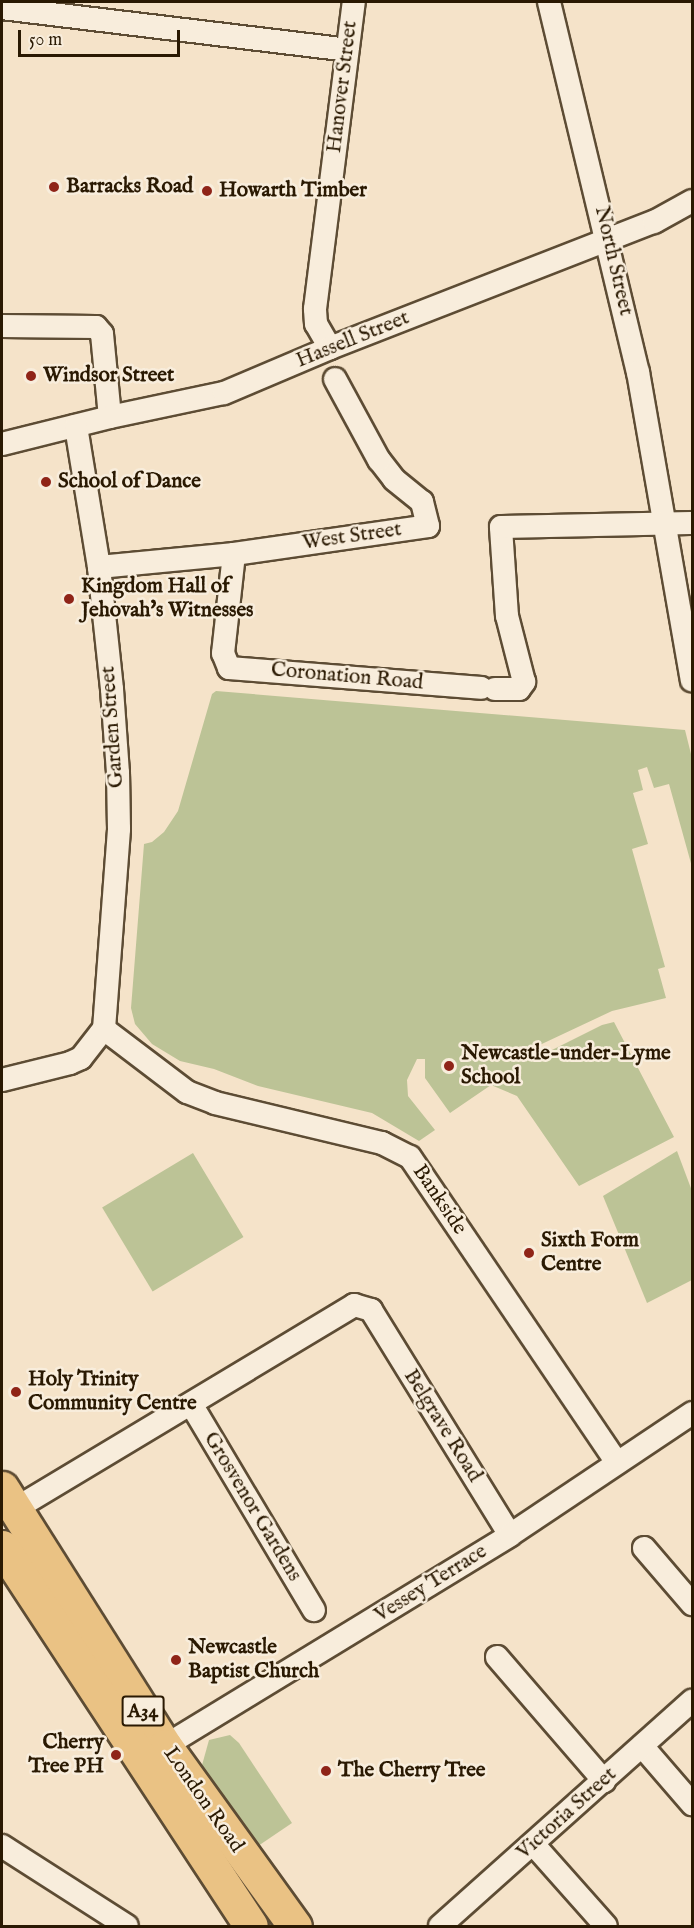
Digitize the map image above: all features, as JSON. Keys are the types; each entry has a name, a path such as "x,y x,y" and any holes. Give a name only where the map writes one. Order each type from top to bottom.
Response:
{"highway":[{"name":"London Road","path":"8,1498 165,1746 295,1926"},
{"name":"London Road","path":"5,1561 249,1926"}],"street":[{"name":"Hanover Street","path":"330,348 316,324 315,309 354,2"},
{"name":"North Street","path":"549,2 638,372 693,680"},
{"path":"2,8 347,50"},
{"name":"Hassell Street","path":"2,444 110,417 224,393 330,348 654,222 693,201"},
{"path":"2,326 96,327 102,334 110,417"},
{"name":"West Street","path":"99,567 234,554 428,526 422,502 394,479 379,460 334,379"},
{"name":"Garden Street","path":"76,426 99,567 112,689 119,829 104,1029"},
{"path":"664,524 693,523"},
{"name":"Coronation Road","path":"234,554 223,653 230,668 519,689 524,682 507,616 501,526 664,524"},
{"path":"2,1080 70,1063 81,1058 104,1029"},
{"name":"Bankside","path":"104,1029 187,1092 196,1096 215,1103 382,1143 410,1157 610,1468"},
{"name":"Belgrave Road","path":"191,1404 343,1310 354,1305 369,1305 510,1534"},
{"path":"8,1498 191,1404"},
{"name":"Grosvenor Gardens","path":"191,1404 314,1610"},
{"name":"Vessey Terrace","path":"165,1746 510,1534 693,1413"},
{"path":"644,1548 693,1604"},
{"path":"497,1657 604,1781"},
{"name":"Victoria Street","path":"440,1926 534,1845 693,1701"},
{"path":"642,1746 693,1804"},
{"path":"534,1845 606,1926"},
{"path":"2,1846 127,1926"}],"green space":[{"name":"Newcastle-under-Lyme School","path":"216,691 685,730 692,758 692,867 669,784 654,788 647,767 638,770 643,790 633,793 648,844 632,849 665,967 658,969 666,998 612,1011 529,1050 529,1058 546,1053 602,1025 614,1022 674,1137 579,1186 517,1096 491,1085 450,1113 425,1078 425,1059 417,1059 407,1080 408,1096 435,1130 419,1141 372,1113 258,1086 214,1069 180,1061 152,1044 135,1024 131,1008 144,844 152,842 164,832 178,811 212,694"},
{"path":"677,1151 692,1191 692,1280 647,1303 603,1196"},
{"path":"193,1153 243,1237 153,1292 102,1208"},
{"path":"230,1735 239,1743 292,1823 252,1850 199,1776 209,1740"}],"place":[{"name":"Barracks Road","path":"54,187"},
{"name":"Howarth Timber","path":"207,191"},
{"name":"Windsor Street","path":"31,376"},
{"name":"School of Dance","path":"46,482"},
{"name":"Kingdom Hall of Jehovah's Witnesses","path":"69,599"},
{"name":"Newcastle-under-Lyme School","path":"449,1066"},
{"name":"Sixth Form Centre","path":"529,1253"},
{"name":"Holy Trinity Community Centre","path":"16,1392"},
{"name":"Newcastle Baptist Church","path":"176,1660"},
{"name":"Cherry Tree PH","path":"116,1755"},
{"name":"The Cherry Tree","path":"326,1771"}]}
